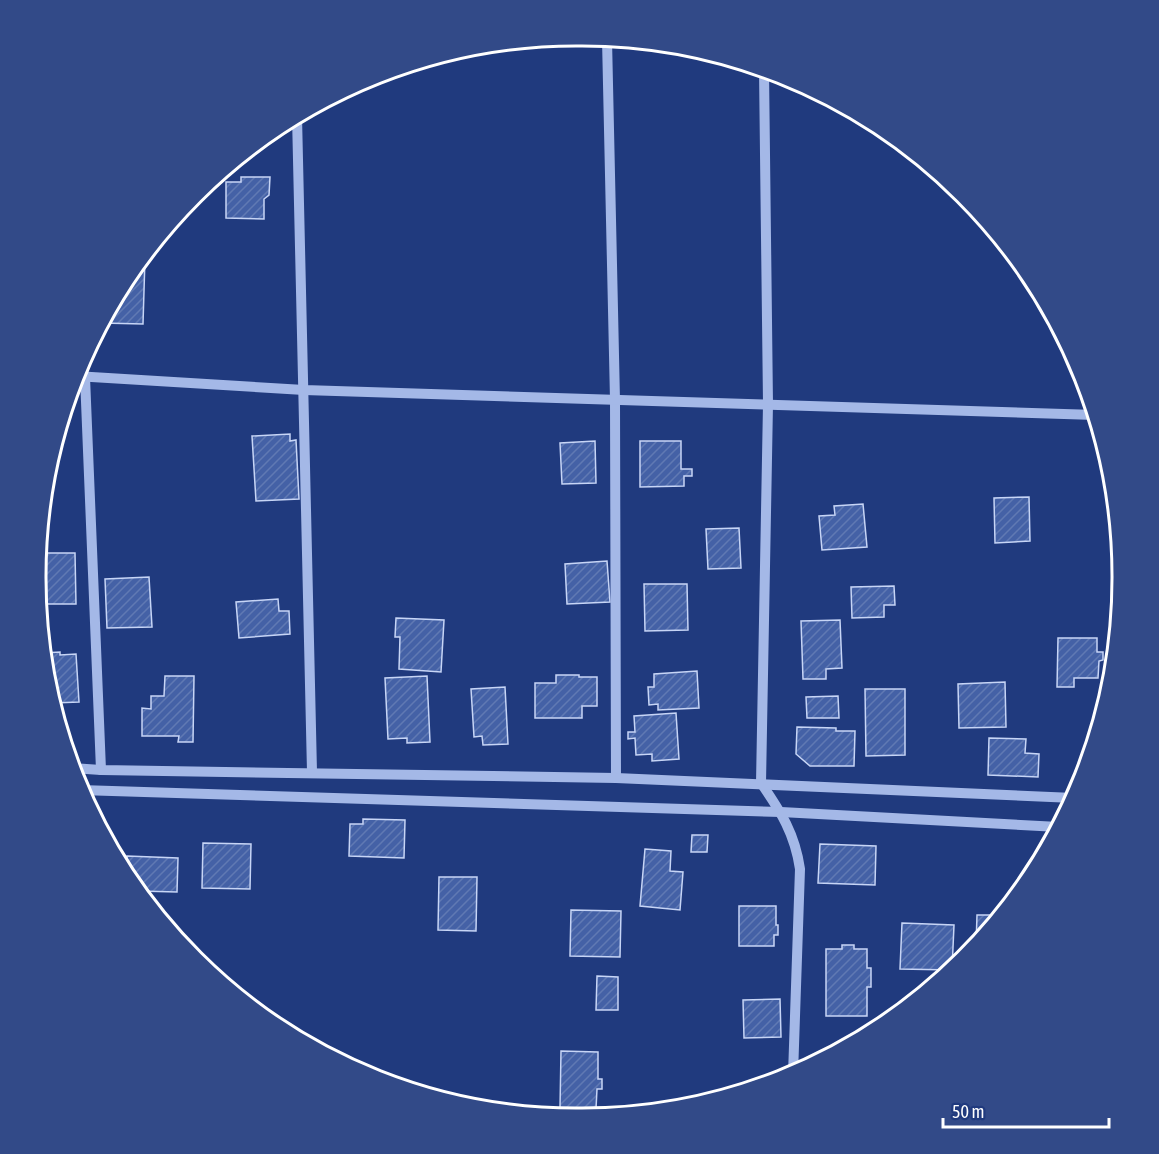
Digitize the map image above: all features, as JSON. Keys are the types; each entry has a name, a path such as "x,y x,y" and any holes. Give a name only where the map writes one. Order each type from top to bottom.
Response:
{"street":[{"path":"607,48 615,400 616,778"},
{"path":"764,79 768,404 761,783 788,826 797,851 800,869 793,1063"},
{"path":"297,127 312,772"},
{"path":"86,377 304,390 1087,415"},
{"path":"81,391 100,770"},
{"path":"83,769 616,778 1064,798"},
{"path":"92,790 781,812 1050,827"}],"building":[{"path":"241,177 270,177 269,195 264,199 264,219 226,218 226,182 241,182"},
{"path":"145,270 143,324 112,323"},
{"path":"290,434 290,441 296,440 299,499 256,501 252,436"},
{"path":"595,441 596,483 562,484 560,443"},
{"path":"640,441 681,441 681,469 692,469 692,476 684,476 684,486 640,487"},
{"path":"1029,497 1030,541 995,543 994,498"},
{"path":"863,504 867,547 822,550 819,516 835,515 834,506"},
{"path":"739,528 741,568 708,569 706,529"},
{"path":"47,553 75,553 76,604 48,604"},
{"path":"607,561 610,602 567,604 565,564"},
{"path":"149,577 152,627 107,628 105,579"},
{"path":"644,584 687,584 688,630 645,631"},
{"path":"894,586 895,605 884,605 884,617 852,618 851,587"},
{"path":"278,599 279,611 289,611 290,634 239,638 236,602"},
{"path":"396,618 444,620 441,672 399,669 400,637 395,637"},
{"path":"840,620 842,668 826,669 826,679 803,679 801,621"},
{"path":"1058,638 1097,638 1097,652 1103,652 1103,660 1099,661 1098,678 1074,678 1074,687 1057,687"},
{"path":"52,652 60,652 60,655 76,654 79,702 62,703"},
{"path":"697,671 699,708 658,710 658,704 649,705 648,687 654,687 654,674"},
{"path":"556,675 597,677 597,706 582,706 582,718 535,718 535,683 556,683"},
{"path":"165,676 194,676 193,742 178,742 179,736 142,736 142,708 151,709 151,696 164,696"},
{"path":"427,676 430,742 407,743 407,738 388,739 385,678"},
{"path":"1005,682 1006,727 959,728 958,684"},
{"path":"505,687 508,744 483,745 482,736 474,737 471,689"},
{"path":"865,689 905,689 905,755 866,756"},
{"path":"838,696 839,718 807,718 806,697"},
{"path":"676,713 679,759 652,761 652,754 636,755 635,738 628,739 628,732 635,732 634,716"},
{"path":"797,727 855,731 854,766 810,766 796,754"},
{"path":"989,738 1026,739 1025,753 1039,754 1038,777 988,775"},
{"path":"363,819 405,820 404,858 349,856 350,824 363,824"},
{"path":"692,835 708,835 707,852 691,852"},
{"path":"203,843 251,844 250,889 202,888"},
{"path":"820,844 876,846 875,885 818,883"},
{"path":"645,849 671,851 670,871 683,872 680,910 640,906"},
{"path":"127,857 178,858 177,892 150,891"},
{"path":"439,877 477,877 476,931 438,930"},
{"path":"739,906 776,906 778,935 774,935 774,946 739,946"},
{"path":"571,910 621,911 620,957 570,956"},
{"path":"977,915 991,915 981,927 976,932"},
{"path":"902,923 954,925 953,956 939,970 900,969"},
{"path":"842,945 854,945 854,949 867,949 867,968 871,968 871,987 867,987 867,1016 826,1016 826,949 842,949"},
{"path":"597,976 618,977 618,1010 596,1010"},
{"path":"780,999 781,1037 744,1038 743,1000"},
{"path":"561,1051 598,1052 598,1079 602,1079 602,1089 597,1089 596,1107 560,1107"}]}
